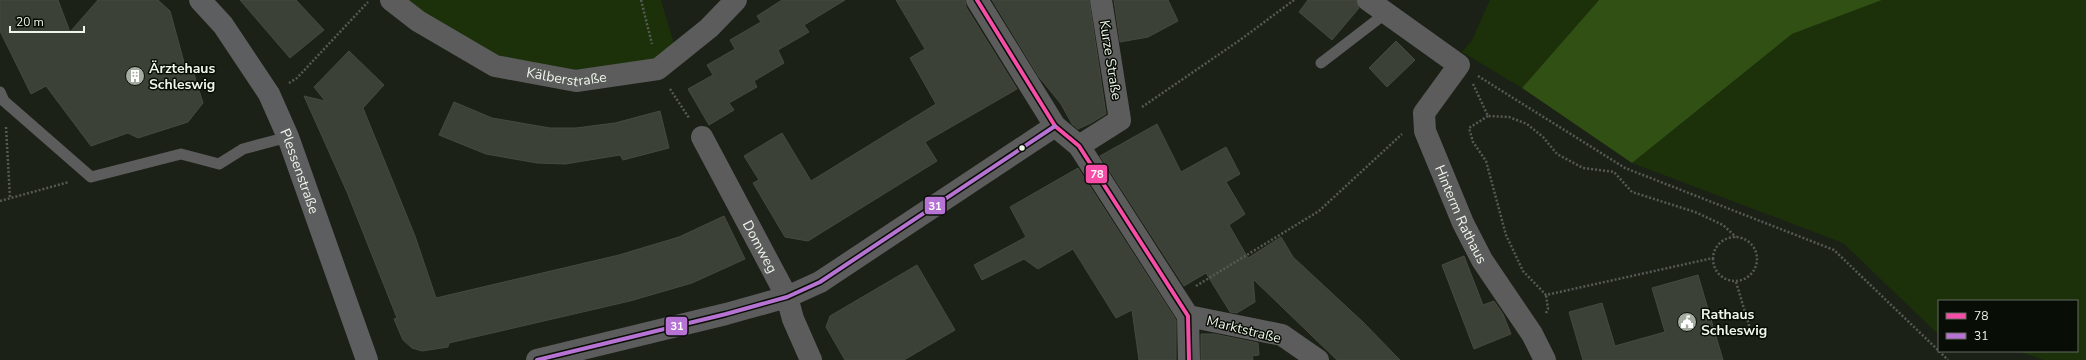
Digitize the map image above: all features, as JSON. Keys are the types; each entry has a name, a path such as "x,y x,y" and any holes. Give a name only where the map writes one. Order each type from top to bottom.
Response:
{"street":[{"name":"Plessenstraße","path":"200,0 223,25 269,94 288,137 367,360"},
{"name":"Kälberstraße","path":"391,0 418,21 495,66 576,81 658,69 709,28 736,0"},
{"path":"977,0 1055,126 1078,146 1177,297 1188,316 1189,360"},
{"name":"Kurze Straße","path":"1101,0 1120,120"},
{"path":"1368,0 1466,69 1424,113"},
{"name":"Hinterm Rathaus","path":"1424,113 1425,131 1463,223 1482,260 1532,334 1545,360"},
{"path":"1078,146 1120,120"},
{"path":"537,360 787,297 820,282 1055,126"},
{"name":"Domweg","path":"702,137 787,297 794,319 811,360"},
{"name":"Marktstraße","path":"1188,316 1282,335 1318,360"}],"lane":[{"path":"1322,63 1386,13"},
{"path":"2,96 91,177 181,154 219,164 243,149 288,137"}],"path":[{"path":"269,94 297,78 370,0"},
{"path":"1120,120 1169,90 1294,0"},
{"path":"1466,69 1488,116"},
{"path":"1466,69 1625,168 1834,250 1938,350"},
{"path":"2,96 10,198"},
{"path":"1177,297 1319,211 1424,113"},
{"path":"1713,258 1546,295 1523,271 1506,235 1486,161 1473,142 1469,128 1488,116 1509,117 1527,124 1543,137 1557,154 1583,168 1614,172 1632,192 1695,212 1723,225 1736,237"},
{"path":"0,201 91,177"},
{"path":"1736,237 1745,239 1752,244 1758,259 1752,275 1736,282 1727,280 1719,275 1714,268 1713,258 1715,249 1720,242 1728,238 1736,237"},
{"path":"1736,282 1751,332"},
{"path":"1940,352 1948,360"}],"green space":[{"path":"402,0 661,0 676,51 651,66 575,76 502,63"},
{"path":"1490,0 1599,0 1522,88 1462,52 1472,40"},
{"path":"1599,0 1882,0 1792,34 1632,163 1522,88"},
{"path":"1882,0 2086,0 2086,360 2044,360 2021,352 2078,352 2078,300 1938,300 1938,334 1843,243 1632,163 1792,34"}],"building":[{"path":"0,0 58,0 70,32 98,0 158,0 170,11 185,66 193,71 203,103 188,122 138,138 128,133 91,146 46,86 31,94 0,31"},
{"path":"240,0 296,0 324,30 290,58"},
{"path":"782,0 845,0 804,25 809,32 778,50 784,63 754,81 757,87 729,103 734,110 709,125 688,89 713,75 707,65 735,49 730,40 761,22 757,16"},
{"path":"896,0 965,0 966,7 1017,89 925,142 937,161 808,241 785,237 753,183 759,180 744,156 782,133 811,181 936,104 910,58 925,49"},
{"path":"992,0 1089,0 1106,114 1078,129 1072,124 1061,104 1039,77"},
{"path":"1114,0 1168,0 1178,21 1148,37 1120,42"},
{"path":"1308,0 1356,0 1359,8 1332,40 1299,12"},
{"path":"1396,41 1415,60 1387,87 1369,68"},
{"path":"349,51 384,85 363,108 415,236 436,298 619,255 679,237 724,216 745,259 692,283 630,301 449,343 448,347 422,351 412,348 403,340 394,319 397,318 347,192 304,96 325,101 314,87"},
{"path":"454,102 492,118 550,128 576,128 615,123 660,111 669,148 623,160 620,155 565,164 537,163 486,154 439,135"},
{"path":"1157,124 1181,172 1226,147 1240,174 1226,182 1245,214 1229,225 1248,258 1281,237 1293,257 1363,322 1400,360 1337,360 1253,279 1255,302 1237,313 1230,312 1206,273 1184,286 1100,156"},
{"path":"1078,168 1176,320 1176,360 1139,360 1132,310 1116,318 1073,249 1038,269 1024,259 982,280 974,265 1026,237 1010,207"},
{"path":"1464,256 1483,305 1494,301 1503,314 1511,334 1474,349 1442,265"},
{"path":"917,265 955,330 904,360 845,360 826,327 830,316"},
{"name":"Rathaus Schleswig","path":"1698,275 1723,360 1583,360 1569,312 1602,303 1615,346 1665,332 1652,288"},
{"path":"1201,334 1214,334 1258,343 1259,355 1252,356 1253,360 1201,360"}],"transit line":[{"name":"78","path":"977,0 1055,126 1079,146 1188,316 1189,360"},
{"name":"31","path":"537,360 726,314 787,297 820,282 1055,126"}],"place":[{"name":"Ärztehaus Schleswig","path":"135,76"},
{"name":"Rathaus Schleswig","path":"1687,322"}]}
